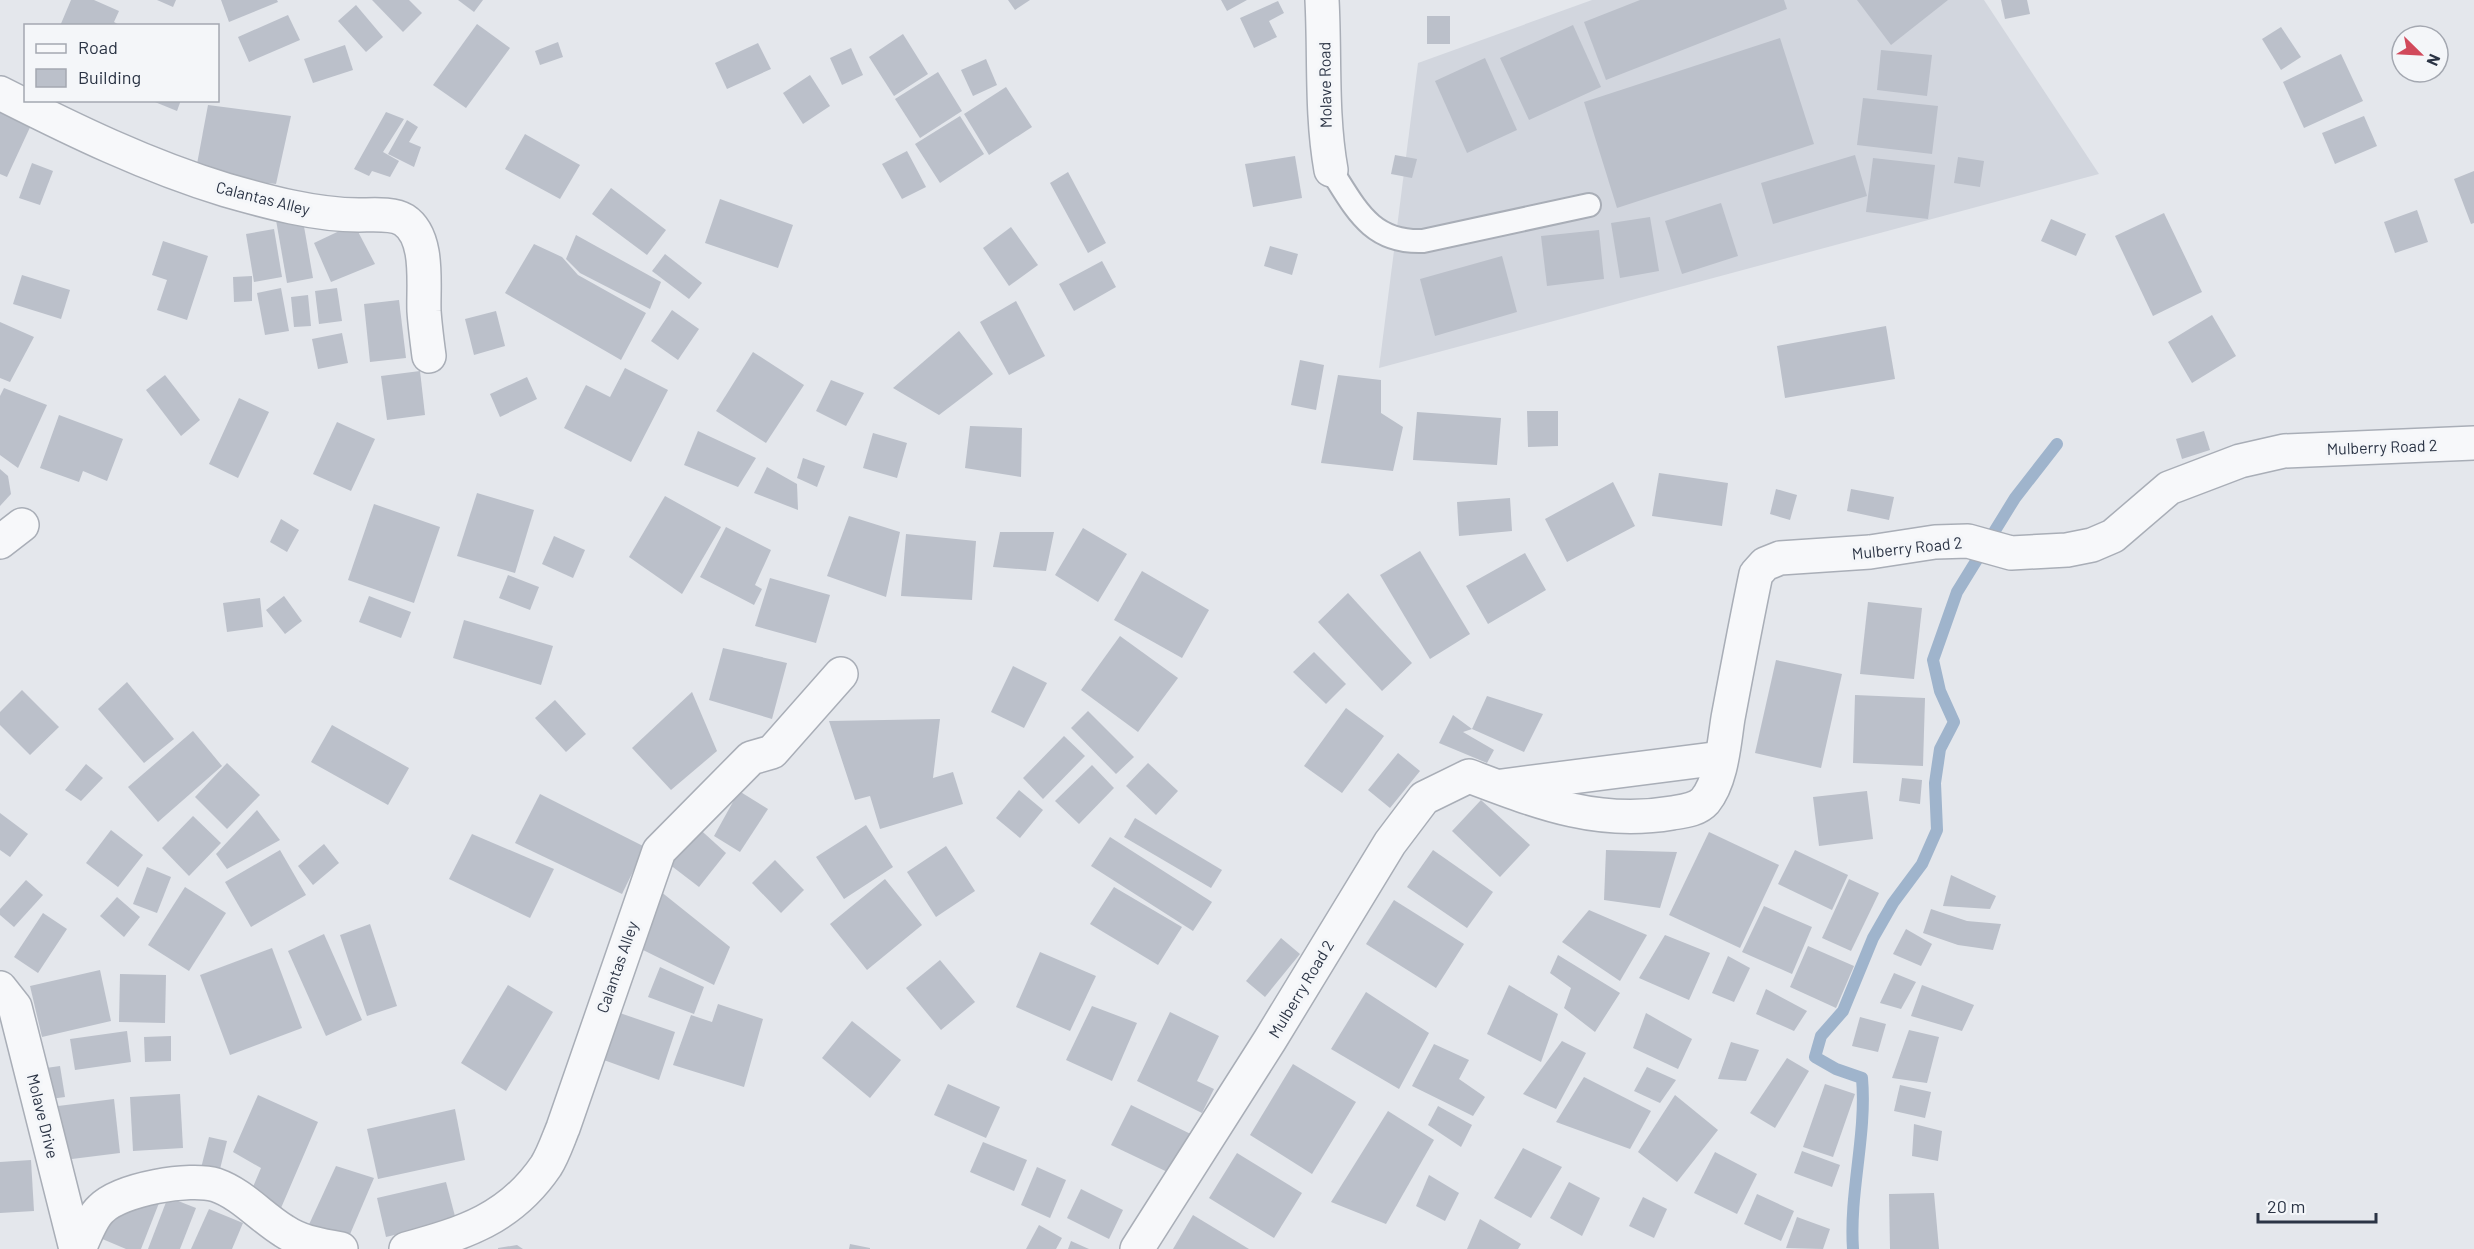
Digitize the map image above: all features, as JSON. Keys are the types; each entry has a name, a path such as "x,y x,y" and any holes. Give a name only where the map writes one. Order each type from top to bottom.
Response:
{"street":[{"name":"Molave Road","path":"1322,0 1326,67 1324,117 1331,170"},
{"name":"Calantas Alley","path":"0,93 68,127 164,169 225,190 319,211 384,216 404,220 419,240 423,259 424,312 429,356"},
{"name":"Mulberry Road 2","path":"1137,1249 1270,1040 1390,843 1424,798 1469,776 1569,811 1603,817 1649,817 1691,810 1704,803 1711,792 1721,758 1756,574 1765,564 1780,558 1870,552 1935,542 1968,541 2011,553 2067,550 2091,545 2113,536 2169,488 2240,461 2284,451 2474,443"},
{"name":"Calantas Alley","path":"406,1249 458,1235 484,1224 516,1199 546,1166 563,1128 659,851 751,758 772,752 841,674"},
{"name":"Mulberry Road 2","path":"1497,787 1721,758"},
{"name":"Molave Drive","path":"0,988 15,1007 77,1249"},
{"path":"77,1249 100,1209 116,1199 146,1187 214,1184 235,1194 284,1232 305,1242 341,1249"}],"lane":[{"path":"1331,170 1359,214 1391,238 1406,242 1423,242 1589,205"}],"shaded area":[{"path":"1592,0 1984,0 2099,174 1379,368 1418,63"}],"building":[{"path":"71,0 94,0 119,11 114,22 118,24 61,24"},
{"path":"157,0 176,0 173,7"},
{"path":"221,0 277,0 278,2 229,22"},
{"path":"372,0 409,0 422,13 403,32"},
{"path":"458,0 483,0 474,12"},
{"path":"1008,0 1030,0 1015,10"},
{"path":"1221,0 1247,0 1227,11"},
{"path":"1640,0 1784,0 1787,9 1606,80 1584,22"},
{"path":"1857,0 1948,0 1891,45"},
{"path":"2001,0 2027,0 2030,14 2005,19"},
{"path":"1278,1 1284,13 1269,21 1277,37 1254,48 1240,18"},
{"path":"356,5 383,37 366,52 338,21"},
{"path":"288,15 300,40 249,62 238,37"},
{"path":"1427,16 1450,16 1450,44 1427,44"},
{"path":"477,24 510,48 466,108 433,85"},
{"path":"1573,25 1601,87 1529,120 1500,58"},
{"path":"2281,27 2301,57 2281,70 2262,39"},
{"path":"903,34 928,74 894,96 869,57"},
{"path":"1780,38 1814,144 1617,208 1584,102"},
{"path":"558,42 563,57 540,65 535,51"},
{"path":"758,43 771,69 727,89 715,63"},
{"path":"345,45 353,70 313,83 304,59"},
{"path":"851,48 863,75 842,85 830,58"},
{"path":"1881,50 1932,55 1927,96 1877,90"},
{"path":"2341,54 2363,101 2304,128 2283,82"},
{"path":"1485,58 1517,130 1467,153 1435,81"},
{"path":"986,59 997,85 973,96 961,70"},
{"path":"938,72 962,111 920,138 895,99"},
{"path":"810,75 830,106 803,124 783,93"},
{"path":"1006,87 1032,127 989,155 964,114"},
{"path":"1863,98 1938,106 1932,154 1857,145"},
{"path":"155,102 180,102 177,111"},
{"path":"208,105 291,116 276,184 233,179 197,164"},
{"path":"0,108 32,123 7,177 0,174"},
{"path":"386,112 404,119 383,152 399,161 390,177 372,171 369,176 354,169"},
{"path":"960,116 984,154 940,183 915,144"},
{"path":"2364,116 2377,146 2335,164 2322,133"},
{"path":"407,120 418,127 409,142 421,147 414,167 388,154"},
{"path":"525,134 580,165 560,199 505,169"},
{"path":"907,151 926,187 902,199 882,164"},
{"path":"1395,155 1417,159 1412,178 1391,174"},
{"path":"1855,155 1867,196 1773,224 1761,183"},
{"path":"1295,156 1302,198 1253,207 1245,164"},
{"path":"1958,157 1984,161 1980,187 1954,183"},
{"path":"1873,158 1935,165 1928,219 1866,212"},
{"path":"32,163 53,171 40,205 19,198"},
{"path":"2474,171 2474,223 2471,224 2454,179"},
{"path":"1068,172 1106,243 1088,253 1050,183"},
{"path":"611,188 666,230 647,255 592,214"},
{"path":"720,199 793,225 778,268 705,243"},
{"path":"1721,203 1738,256 1682,274 1665,221"},
{"path":"2417,210 2428,242 2395,253 2384,222"},
{"path":"2164,213 2202,292 2153,316 2115,236"},
{"path":"302,215 313,278 287,283 276,220"},
{"path":"1650,217 1659,271 1620,278 1611,223"},
{"path":"2051,219 2086,234 2076,256 2041,241"},
{"path":"354,224 375,264 331,282 314,243"},
{"path":"1011,227 1038,265 1009,286 983,248"},
{"path":"274,229 282,277 254,282 246,234"},
{"path":"1599,230 1604,279 1547,286 1541,236"},
{"path":"576,235 661,282 650,309 580,273 566,259"},
{"path":"163,241 208,256 187,320 157,310 167,280 152,275"},
{"path":"534,244 562,257 578,275 646,313 621,360 505,293"},
{"path":"1270,246 1298,254 1292,275 1264,266"},
{"path":"665,254 702,283 689,299 652,271"},
{"path":"1502,256 1517,312 1435,336 1420,279"},
{"path":"1102,261 1116,287 1074,311 1059,284"},
{"path":"22,275 70,290 61,319 13,304"},
{"path":"252,276 252,301 234,302 233,277"},
{"path":"281,288 289,331 265,335 257,293"},
{"path":"337,288 342,321 319,324 315,291"},
{"path":"308,295 311,326 294,327 291,297"},
{"path":"399,300 406,358 370,362 364,304"},
{"path":"1016,301 1045,356 1009,375 980,322"},
{"path":"672,310 699,329 678,360 651,341"},
{"path":"496,311 505,346 474,355 465,319"},
{"path":"2212,315 2236,356 2192,383 2168,342"},
{"path":"0,322 34,337 10,382 0,378"},
{"path":"1886,326 1895,379 1785,398 1777,346"},
{"path":"959,331 993,374 939,415 893,388"},
{"path":"342,333 348,363 318,369 312,339"},
{"path":"753,352 804,385 766,443 716,411"},
{"path":"1300,360 1324,365 1316,410 1291,405"},
{"path":"625,368 668,390 631,462 564,428 586,385 610,397"},
{"path":"420,371 425,415 387,420 381,376"},
{"path":"165,375 200,420 181,436 146,390"},
{"path":"1338,375 1381,380 1381,413 1403,427 1393,471 1321,463"},
{"path":"527,377 537,399 500,417 490,394"},
{"path":"831,380 864,393 846,426 816,411"},
{"path":"4,388 47,405 18,468 0,455 0,396"},
{"path":"239,398 269,412 238,478 209,464"},
{"path":"1527,411 1558,411 1558,446 1528,447"},
{"path":"1417,412 1501,418 1497,465 1413,460"},
{"path":"59,415 123,439 107,481 83,471 79,482 40,468"},
{"path":"337,422 375,439 351,491 313,474"},
{"path":"970,426 1022,428 1021,477 965,468"},
{"path":"698,431 756,458 738,487 684,465"},
{"path":"2204,431 2210,450 2182,459 2176,439"},
{"path":"873,433 907,443 897,478 863,468"},
{"path":"803,458 825,466 817,487 797,478"},
{"path":"767,467 797,484 798,510 754,493"},
{"path":"0,469 8,476 11,494 0,506"},
{"path":"1659,473 1728,483 1722,526 1652,516"},
{"path":"1613,482 1635,526 1567,562 1545,519"},
{"path":"1776,489 1797,495 1790,520 1770,514"},
{"path":"1851,489 1894,497 1889,520 1847,511"},
{"path":"477,493 534,510 515,573 457,556"},
{"path":"665,496 721,527 682,594 629,557"},
{"path":"1510,498 1512,531 1459,536 1457,502"},
{"path":"374,504 440,527 414,603 348,580"},
{"path":"849,516 900,532 886,597 827,576"},
{"path":"281,519 299,530 287,552 270,542"},
{"path":"726,527 771,550 755,585 762,589 754,605 700,577"},
{"path":"1083,528 1127,554 1098,602 1055,575"},
{"path":"1000,532 1054,532 1046,571 993,567"},
{"path":"906,534 976,541 972,600 901,596"},
{"path":"554,536 585,550 573,578 542,564"},
{"path":"1420,551 1470,634 1430,659 1380,575"},
{"path":"1525,553 1546,590 1488,624 1466,586"},
{"path":"1142,571 1209,610 1182,658 1114,620"},
{"path":"508,575 539,587 530,610 499,598"},
{"path":"770,578 830,595 816,643 755,626"},
{"path":"1348,593 1412,663 1382,691 1318,622"},
{"path":"284,596 302,621 285,634 266,610"},
{"path":"369,596 411,612 401,638 359,622"},
{"path":"260,598 263,627 227,632 223,603"},
{"path":"1868,602 1922,608 1914,679 1860,674"},
{"path":"464,620 553,646 541,685 453,658"},
{"path":"1120,636 1178,678 1138,732 1081,690"},
{"path":"723,648 787,663 772,719 709,700"},
{"path":"1314,652 1346,684 1326,704 1293,672"},
{"path":"1776,660 1842,674 1821,768 1755,753"},
{"path":"1013,666 1047,683 1024,728 991,712"},
{"path":"127,682 174,739 144,763 98,709"},
{"path":"22,690 59,727 30,755 0,725 0,712"},
{"path":"692,692 717,751 671,790 632,748"},
{"path":"1855,695 1925,698 1923,766 1853,763"},
{"path":"1487,696 1543,714 1524,752 1472,729"},
{"path":"555,700 586,734 566,752 535,718"},
{"path":"1346,708 1384,736 1342,793 1304,766"},
{"path":"1088,711 1134,757 1116,774 1071,728"},
{"path":"1453,715 1472,729 1463,732 1494,750 1487,763 1439,743"},
{"path":"940,719 933,778 953,772 963,804 880,829 870,796 855,800 829,721"},
{"path":"332,725 409,768 388,805 311,762"},
{"path":"193,731 222,766 158,822 128,787"},
{"path":"1064,736 1085,756 1043,799 1023,778"},
{"path":"1398,753 1420,771 1390,808 1368,790"},
{"path":"227,763 260,795 227,829 195,797"},
{"path":"1148,763 1178,791 1156,815 1126,786"},
{"path":"86,764 103,778 81,801 65,790"},
{"path":"1092,765 1114,788 1079,824 1055,801"},
{"path":"1902,778 1922,780 1920,804 1899,801"},
{"path":"1019,790 1043,810 1020,838 996,818"},
{"path":"739,791 768,809 740,852 714,836"},
{"path":"1867,791 1873,839 1819,846 1813,797"},
{"path":"540,794 645,847 622,894 515,843"},
{"path":"1481,800 1530,845 1500,877 1452,831"},
{"path":"257,810 280,840 227,869 216,854"},
{"path":"0,813 28,834 10,857 0,850"},
{"path":"193,816 221,843 189,876 162,848"},
{"path":"1135,818 1222,870 1211,888 1124,837"},
{"path":"694,824 726,853 699,887 669,864"},
{"path":"866,825 893,867 844,899 816,857"},
{"path":"111,830 143,855 118,887 86,863"},
{"path":"1709,832 1779,865 1740,948 1669,915"},
{"path":"472,834 554,869 530,918 449,879"},
{"path":"1110,837 1212,902 1193,931 1091,866"},
{"path":"324,844 339,863 313,885 298,866"},
{"path":"946,846 975,891 936,917 907,872"},
{"path":"280,850 306,895 251,927 225,882"},
{"path":"1433,850 1493,892 1467,928 1407,887"},
{"path":"1606,850 1677,852 1660,908 1604,900"},
{"path":"1795,850 1848,875 1832,910 1778,884"},
{"path":"775,860 804,890 781,913 752,883"},
{"path":"147,867 171,877 157,913 133,904"},
{"path":"1951,875 1996,896 1990,909 1943,906"},
{"path":"885,879 922,925 867,970 830,924"},
{"path":"1849,879 1879,893 1851,951 1822,938"},
{"path":"26,880 43,895 14,927 0,915 0,909"},
{"path":"185,887 226,913 189,971 148,945"},
{"path":"1114,887 1182,927 1158,965 1090,924"},
{"path":"660,891 730,947 714,985 639,948"},
{"path":"117,897 140,917 124,937 100,916"},
{"path":"1394,900 1464,944 1436,988 1366,944"},
{"path":"1764,906 1812,927 1792,974 1742,952"},
{"path":"1931,909 1967,921 2001,924 1993,950 1958,945 1923,933"},
{"path":"1589,910 1647,935 1620,981 1562,942"},
{"path":"43,913 67,929 38,973 14,957"},
{"path":"370,924 397,1006 367,1016 340,935"},
{"path":"1906,929 1932,944 1921,966 1893,954"},
{"path":"324,934 362,1020 326,1036 288,951"},
{"path":"1665,935 1710,953 1689,1000 1639,978"},
{"path":"1281,938 1300,954 1265,997 1246,981"},
{"path":"1808,946 1854,966 1836,1008 1790,987"},
{"path":"272,948 302,1028 230,1055 200,975"},
{"path":"1040,952 1096,976 1070,1031 1016,1007"},
{"path":"1558,955 1620,993 1595,1032 1564,1008 1571,988 1550,973"},
{"path":"1728,956 1750,968 1734,1002 1712,993"},
{"path":"940,960 975,1002 941,1030 906,988"},
{"path":"660,967 704,987 694,1014 648,997"},
{"path":"100,970 111,1021 42,1037 30,986"},
{"path":"1894,973 1916,982 1901,1009 1880,1003"},
{"path":"120,974 166,975 165,1023 119,1022"},
{"path":"508,985 553,1012 506,1091 461,1063"},
{"path":"1509,985 1558,1014 1541,1062 1487,1034"},
{"path":"1922,985 1974,1005 1962,1031 1911,1016"},
{"path":"1766,989 1807,1011 1794,1031 1756,1014"},
{"path":"1366,992 1429,1033 1399,1089 1331,1049"},
{"path":"718,1004 763,1019 744,1087 673,1065 691,1015 712,1022"},
{"path":"1092,1006 1137,1023 1112,1081 1066,1060"},
{"path":"617,1012 675,1032 659,1080 601,1059"},
{"path":"1170,1012 1219,1036 1197,1081 1214,1089 1202,1113 1137,1081"},
{"path":"1646,1013 1692,1039 1678,1069 1633,1048"},
{"path":"1860,1017 1886,1024 1878,1052 1852,1046"},
{"path":"852,1021 901,1060 870,1098 822,1058"},
{"path":"1909,1030 1939,1037 1927,1083 1892,1078"},
{"path":"127,1031 131,1062 75,1070 70,1039"},
{"path":"171,1036 171,1061 145,1062 144,1037"},
{"path":"1562,1041 1586,1053 1556,1109 1523,1094"},
{"path":"1731,1042 1759,1050 1746,1081 1718,1079"},
{"path":"1434,1044 1469,1060 1459,1079 1485,1097 1473,1116 1412,1086"},
{"path":"1787,1058 1809,1071 1775,1128 1750,1113"},
{"path":"1293,1064 1356,1102 1312,1174 1250,1135"},
{"path":"60,1066 65,1097 43,1100 39,1069"},
{"path":"1647,1067 1676,1080 1660,1103 1634,1091"},
{"path":"1584,1077 1651,1111 1630,1149 1556,1122"},
{"path":"948,1084 1000,1107 986,1138 934,1115"},
{"path":"1825,1084 1855,1094 1833,1157 1803,1147"},
{"path":"1900,1085 1931,1092 1925,1118 1894,1111"},
{"path":"180,1094 183,1148 133,1151 130,1097"},
{"path":"258,1095 318,1122 281,1208 250,1194 261,1168 233,1152"},
{"path":"1675,1095 1718,1130 1677,1182 1638,1152"},
{"path":"114,1099 120,1153 64,1160 58,1106"},
{"path":"1131,1105 1199,1138 1180,1178 1111,1145"},
{"path":"1438,1106 1472,1125 1461,1147 1428,1125"},
{"path":"455,1109 465,1160 378,1179 367,1129"},
{"path":"1388,1111 1434,1140 1386,1224 1331,1202"},
{"path":"1914,1124 1942,1131 1938,1161 1912,1156"},
{"path":"209,1137 227,1141 219,1173 201,1168"},
{"path":"983,1142 1027,1160 1014,1191 970,1172"},
{"path":"1523,1148 1562,1167 1531,1218 1494,1198"},
{"path":"1802,1151 1840,1165 1832,1187 1794,1173"},
{"path":"1715,1152 1757,1174 1737,1214 1694,1193"},
{"path":"1237,1153 1302,1193 1274,1238 1209,1198"},
{"path":"31,1160 34,1211 0,1213 0,1162"},
{"path":"336,1166 374,1178 345,1246 306,1231"},
{"path":"1037,1167 1066,1180 1050,1218 1021,1205"},
{"path":"1429,1175 1459,1193 1445,1221 1416,1206"},
{"path":"446,1182 456,1220 386,1237 377,1198"},
{"path":"1569,1182 1600,1198 1582,1236 1550,1218"},
{"path":"1081,1189 1123,1210 1109,1239 1067,1218"},
{"path":"1934,1193 1939,1249 1890,1249 1889,1194"},
{"path":"1757,1194 1794,1211 1781,1241 1744,1224"},
{"path":"168,1197 196,1208 180,1249 148,1249"},
{"path":"1643,1197 1667,1209 1654,1238 1629,1226"},
{"path":"142,1200 159,1203 141,1249 126,1249 100,1238 108,1212"},
{"path":"209,1209 243,1223 232,1249 191,1249"},
{"path":"1193,1215 1249,1249 1173,1249"},
{"path":"1797,1217 1830,1229 1823,1249 1786,1248"},
{"path":"1480,1219 1521,1244 1518,1249 1467,1249"},
{"path":"1039,1225 1062,1238 1056,1249 1026,1249"},
{"path":"1071,1241 1089,1249 1068,1249"},
{"path":"850,1244 870,1248 870,1249 849,1249"},
{"path":"517,1245 523,1249 498,1249 498,1248"}],"waterway":[{"path":"1853,1249 1853,1206 1862,1121 1862,1078 1836,1069 1815,1057 1821,1036 1843,1011 1873,938 1893,903 1922,864 1937,830 1935,783 1940,749 1954,722 1940,691 1933,660 1957,592 2015,498 2057,444"}]}
